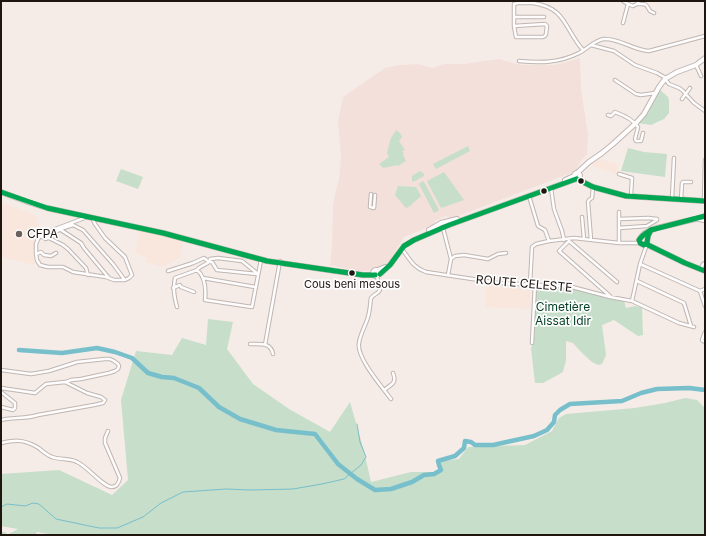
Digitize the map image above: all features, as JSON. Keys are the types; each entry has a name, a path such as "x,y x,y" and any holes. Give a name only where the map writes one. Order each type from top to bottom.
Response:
{"main road":[{"path":"376,273 386,266 398,250 411,238 429,230 550,188 577,177 589,162 613,144 644,114 655,93 666,79 680,70 696,65 705,59"},
{"path":"577,177 584,183 593,187 631,196 704,201"},
{"path":"1,191 24,201 47,208 163,233 261,259 363,275 376,273 389,267 406,244 454,220 577,177"},
{"path":"703,270 685,263 644,241 645,233 651,230 705,216"},
{"path":"89,217 163,231 224,246 279,262"}],"street":[{"path":"623,1 634,6 638,2 644,4 650,11 654,12"},
{"path":"514,26 545,24 547,26 545,36 516,37 514,26 514,4 519,2 533,2 542,5 559,14 564,20 574,40 583,50"},
{"path":"623,24 628,4"},
{"path":"514,17 544,17"},
{"path":"518,61 554,62 569,57 600,40 610,39 642,51 649,51 705,36"},
{"path":"590,45 614,51 635,65 654,72 666,79 669,84 679,88 694,103 705,111"},
{"path":"696,65 701,76"},
{"path":"615,80 636,94 641,95 655,93"},
{"path":"682,99 690,88"},
{"path":"608,115 611,116 615,112 636,122 638,127 635,139 636,141 641,141 643,133"},
{"path":"672,200 674,158"},
{"path":"704,201 705,160"},
{"path":"619,174 632,178 631,196"},
{"path":"681,200 682,183 691,182"},
{"path":"590,240 588,202 592,198 593,187"},
{"path":"550,188 554,209 564,240"},
{"path":"371,194 370,207 372,208 374,208 375,195"},
{"path":"529,195 538,226 545,230 549,241"},
{"path":"619,212 619,243"},
{"path":"89,217 105,238 125,257 132,275 125,280 114,280 106,277 73,272 63,267 48,267 40,265 36,254 36,244 40,236 89,217"},
{"path":"582,217 584,239"},
{"path":"619,219 657,219 647,226 619,228"},
{"path":"695,219 705,221"},
{"path":"49,238 54,232 73,225 82,230 113,264 125,280"},
{"path":"443,226 451,259 448,275"},
{"path":"60,230 81,243 110,278"},
{"path":"40,236 46,239 49,238 68,249 86,268 88,275"},
{"path":"610,297 559,250 569,241 574,238 619,243 644,241 632,301"},
{"path":"530,284 532,247 536,244 549,241 564,240 569,241 617,282"},
{"name":"ROUTE CELESTE","path":"401,249 414,266 426,272 484,281 572,287 632,301 679,323 693,327 684,303 637,281"},
{"path":"36,254 41,252 44,255 51,256 56,253"},
{"path":"451,259 455,256 464,255 488,259 498,254 506,253"},
{"path":"168,271 204,258 208,262 212,262 217,270 258,274"},
{"path":"176,307 173,288 175,278 197,270 205,265 210,259 218,258 242,261 258,274"},
{"path":"197,270 203,278 206,292 205,300 252,307 261,259"},
{"path":"265,345 279,262"},
{"path":"703,270 703,264 705,263"},
{"path":"640,264 700,291 705,289"},
{"path":"376,273 380,290 371,298 369,315 358,345 362,359 391,399"},
{"path":"203,278 255,287"},
{"path":"532,343 535,284"},
{"path":"173,288 180,285 181,287 194,292"},
{"path":"700,291 705,306"},
{"path":"705,332 702,340 705,342"},
{"path":"250,344 268,345 271,347 273,354"},
{"path":"1,370 31,374 49,371 77,362 105,359 110,359 119,366 115,371 81,380 46,384 34,393 1,388"},
{"path":"384,390 394,381 395,378 393,373"},
{"path":"1,420 30,417 94,405 103,403 105,400 65,382"},
{"path":"1,392 15,403 15,408 14,410 1,407"},
{"path":"1,444 12,440 25,441 36,446 54,458 76,461 111,487 119,483 120,478 105,443 105,438 108,431"}],"shaded area":[{"path":"580,58 581,88 588,135 587,154 580,162 576,171 451,219 446,216 437,220 435,221 434,225 404,237 390,260 385,265 375,270 358,271 330,265 333,205 339,179 341,157 338,121 343,97 385,68 399,65 418,64 432,68 445,64 463,64 499,59 522,65 554,65"},
{"path":"599,159 618,164 617,174 590,165"},
{"name":"CFPA","path":"1,202 36,216 40,231 37,235 33,254 35,265 1,257"},
{"path":"140,229 183,238 181,257 162,267 146,262 146,257 137,254 135,255"},
{"path":"486,285 531,286 530,309 486,307"}],"green space":[{"path":"659,89 668,97 669,113 664,119 651,125 638,123"},
{"path":"396,130 402,137 399,141 405,150 402,151 406,161 398,166 383,168 379,164 389,157 387,153 391,138"},
{"path":"468,146 470,151 436,169 433,164"},
{"path":"628,148 644,152 667,154 665,177 621,171"},
{"path":"121,169 143,177 138,189 116,181"},
{"path":"420,171 424,174 424,176 413,182 412,176"},
{"path":"444,172 464,200 441,208 427,181"},
{"path":"423,181 439,210 434,213 419,184"},
{"path":"398,186 416,187 421,196 406,208 395,195"},
{"name":"Cimetière Aissat Idir","path":"536,285 571,288 624,301 626,308 635,306 642,308 643,335 638,336 614,320 602,325 606,355 602,364 598,365 592,362 573,343 566,341 566,360 563,372 543,383 535,383 531,348 534,342"},
{"path":"208,319 233,322 227,349 253,384 289,409 330,432 350,402 371,482 411,472 443,472 440,464 443,461 459,459 468,447 525,445 552,431 559,418 566,414 635,408 685,398 697,400 705,408 705,535 54,535 37,532 36,534 39,535 7,535 18,529 1,526 1,474 59,470 112,495 128,480 121,400 136,351 172,355 182,338 206,345"},
{"path":"1,532 5,532 7,535 1,535"}],"waterway":[{"path":"19,350 62,353 97,348 132,358 148,373 162,377 174,378 199,388 219,407 240,419 276,430 315,434 338,464 357,479 375,490 391,489 412,482 424,475 434,474 441,470 438,461 455,456 464,448 465,441 471,442 475,445 493,445 534,436 547,430 554,422 555,415 570,404 622,401 641,393 657,389 689,388 705,390"},
{"path":"1,507 7,504 25,506 33,503 39,504 56,519 99,528 117,528 143,517 161,503 183,492 226,489 293,489 344,479 361,465 366,457 360,442 357,424"}],"transit line":[{"path":"380,274 390,265 404,246 414,240 449,225 576,179"},
{"path":"577,179 593,187 626,196 705,201"},
{"path":"1,192 47,208 163,233 267,261 363,275 375,275"},
{"path":"651,230 705,216"},
{"path":"651,230 647,243 644,245 640,243 639,240 641,237 651,230"},
{"path":"646,244 705,271"}],"place":[{"name":"CFPA","path":"19,234"},
{"name":"Cous beni mesous","path":"352,273"}]}
